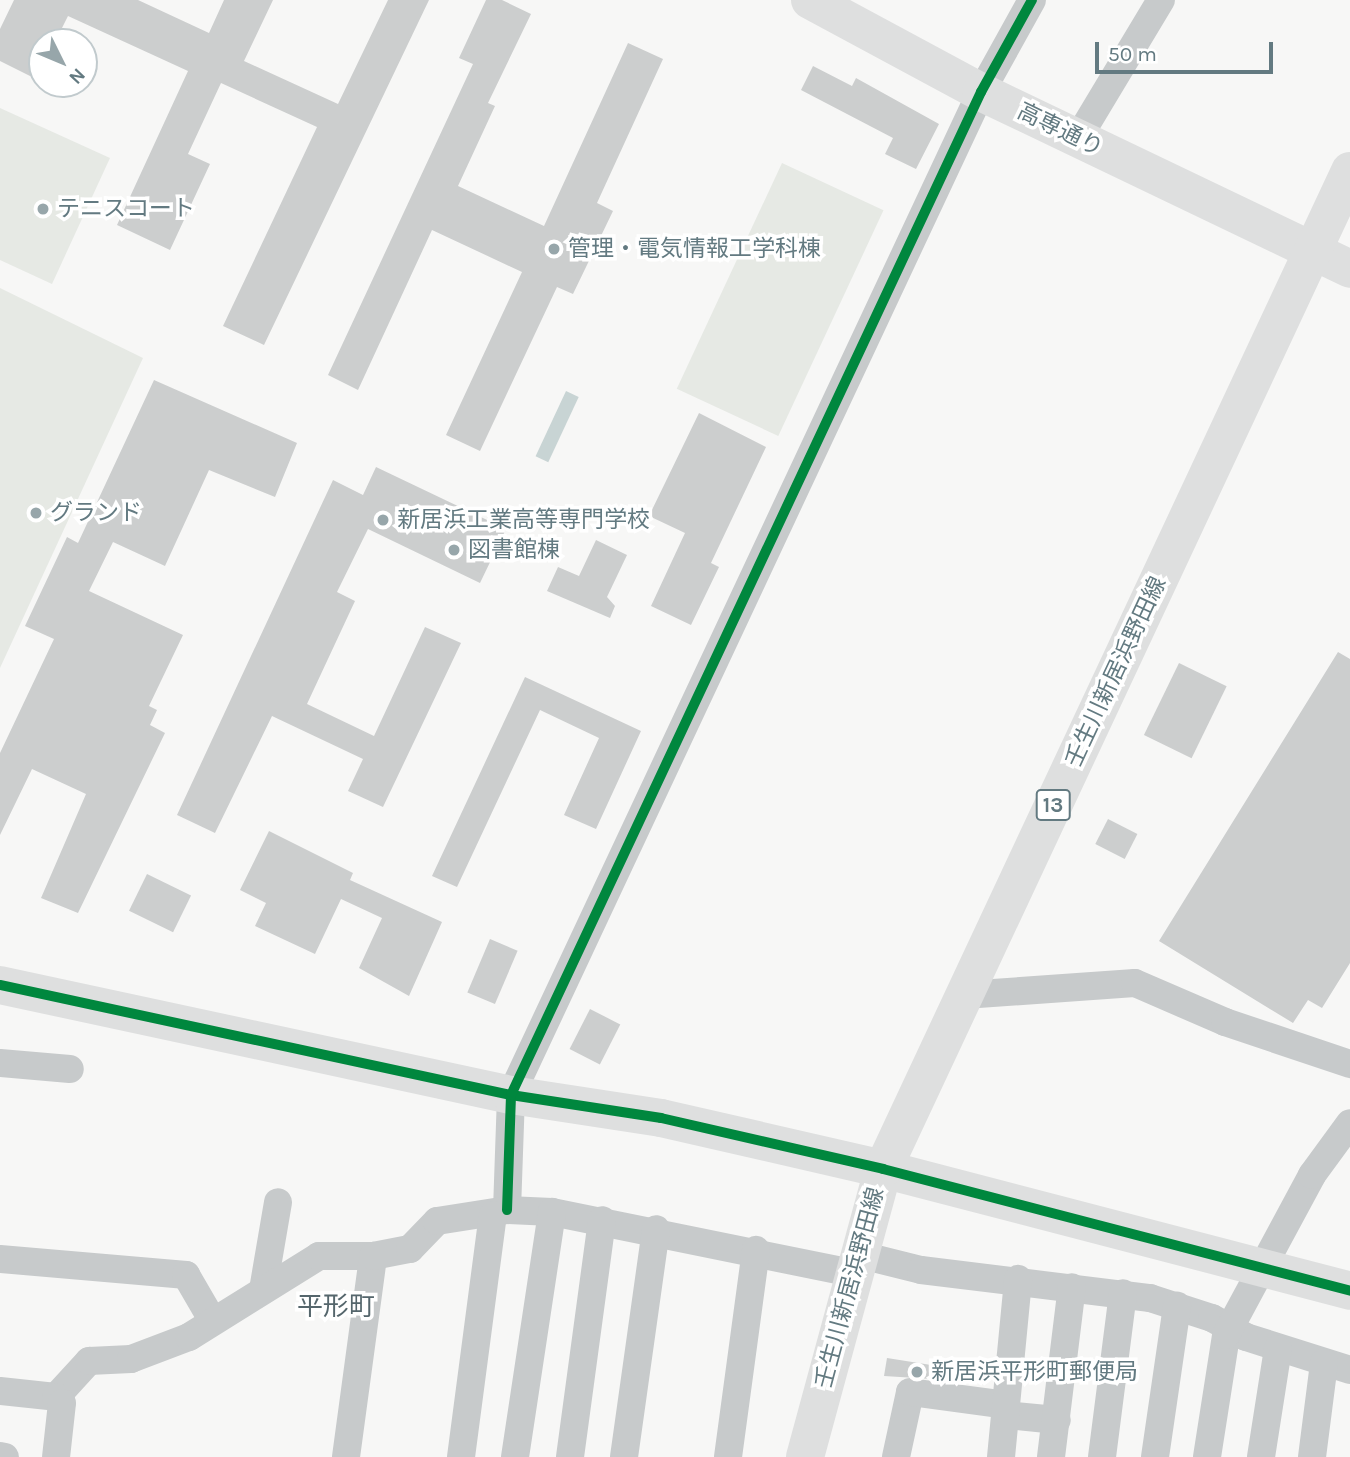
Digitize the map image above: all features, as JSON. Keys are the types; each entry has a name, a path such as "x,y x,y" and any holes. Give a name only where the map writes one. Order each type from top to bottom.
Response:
{"street":[{"name":"高専通り","path":"810,0 981,92 1350,269"},
{"path":"461,1457 500,1212 510,1095 981,92 1032,0"},
{"path":"1078,138 1161,0"},
{"name":"壬生川新居浜野田線","path":"805,1457 854,1263 883,1169 1350,172"},
{"path":"964,995 1135,983 1225,1022 1350,1063"},
{"path":"0,985 510,1095 661,1118 883,1169 1350,1291"},
{"path":"0,1063 70,1069"},
{"path":"1207,1457 1230,1329 1265,1270 1312,1175 1350,1123"},
{"path":"263,1290 278,1202"},
{"path":"56,1397 89,1361 131,1359 189,1336 211,1318 319,1256 373,1256 410,1249 437,1221 500,1212 552,1212 656,1229 756,1250 854,1263 1018,1279 1123,1293 1177,1306 1278,1349 1337,1367 1312,1457"},
{"path":"515,1457 552,1212"},
{"path":"570,1457 602,1220"},
{"path":"624,1457 656,1229"},
{"path":"728,1457 756,1250"},
{"path":"346,1457 373,1256"},
{"path":"0,1259 186,1275 211,1318"},
{"path":"1001,1457 1018,1279"},
{"path":"1051,1457 1072,1287"},
{"path":"1102,1457 1123,1293"},
{"path":"1155,1457 1177,1306"},
{"path":"1261,1457 1278,1349"},
{"path":"0,1391 56,1397 62,1403 56,1457"},
{"path":"896,1457 910,1392 1057,1420"}],"shaded area":[{"name":"テニスコート","path":"0,108 110,158 52,284 0,260"},
{"path":"782,163 884,210 778,436 677,389"},
{"name":"グランド","path":"0,288 143,358 0,668"},
{"path":"566,391 579,397 548,462 536,456"}],"building":[{"path":"14,0 138,0 209,33 224,0 273,0 244,61 338,104 388,0 429,0 264,345 223,326 317,127 221,83 188,154 210,164 170,250 117,225 188,71 68,16 62,28 28,28 28,75 0,61 0,29"},
{"path":"486,0 502,0 531,14 488,103 495,106 458,186 544,226 628,43 663,59 597,203 613,211 573,294 557,287 480,451 446,435 522,272 432,230 358,390 328,375 473,64 459,58"},
{"path":"813,66 852,86 856,78 939,124 916,169 885,154 893,138 801,90"},
{"path":"154,380 297,443 275,497 209,470 165,566 113,542 89,591 183,635 149,706 157,710 150,725 165,733 78,913 41,898 86,794 32,769 0,835 0,753 54,639 25,626 67,537 78,543"},
{"path":"699,413 766,447 711,563 719,567 691,625 651,606 685,533 649,516"},
{"path":"376,467 506,529 480,583 368,529 337,592 355,601 307,704 374,736 425,627 461,643 383,807 348,791 363,759 272,716 215,833 177,815 333,480 363,495"},
{"path":"596,540 627,555 607,597 615,606 610,618 547,591 558,567 579,576"},
{"path":"1338,652 1350,659 1350,963 1322,1008 1308,1000 1293,1023 1159,941"},
{"path":"1179,663 1227,686 1192,758 1144,735"},
{"path":"525,677 641,731 596,829 564,815 599,738 540,710 457,887 432,876"},
{"path":"1108,819 1137,834 1125,859 1095,844"},
{"path":"269,831 353,873 350,880 442,922 409,996 359,968 382,918 341,899 315,954 255,926 266,903 240,890"},
{"path":"147,874 191,895 173,932 129,911"},
{"path":"490,939 518,951 495,1004 467,992"},
{"path":"590,1009 620,1024 600,1065 570,1049"},
{"path":"887,1358 950,1368 948,1380 884,1376"}],"cycle path":[{"path":"507,1210 511,1095 981,92 1032,0"},
{"path":"0,985 511,1095 661,1118 883,1169 1350,1291"}],"place":[{"name":"テニスコート","path":"43,209"},
{"name":"管理・電気情報工学科棟","path":"554,249"},
{"name":"グランド","path":"36,513"},
{"name":"新居浜工業高等専門学校","path":"383,520"},
{"name":"図書館棟","path":"454,550"},
{"name":"新居浜平形町郵便局","path":"917,1372"}],"district":[{"name":"平形町","path":"336,1307"}]}
